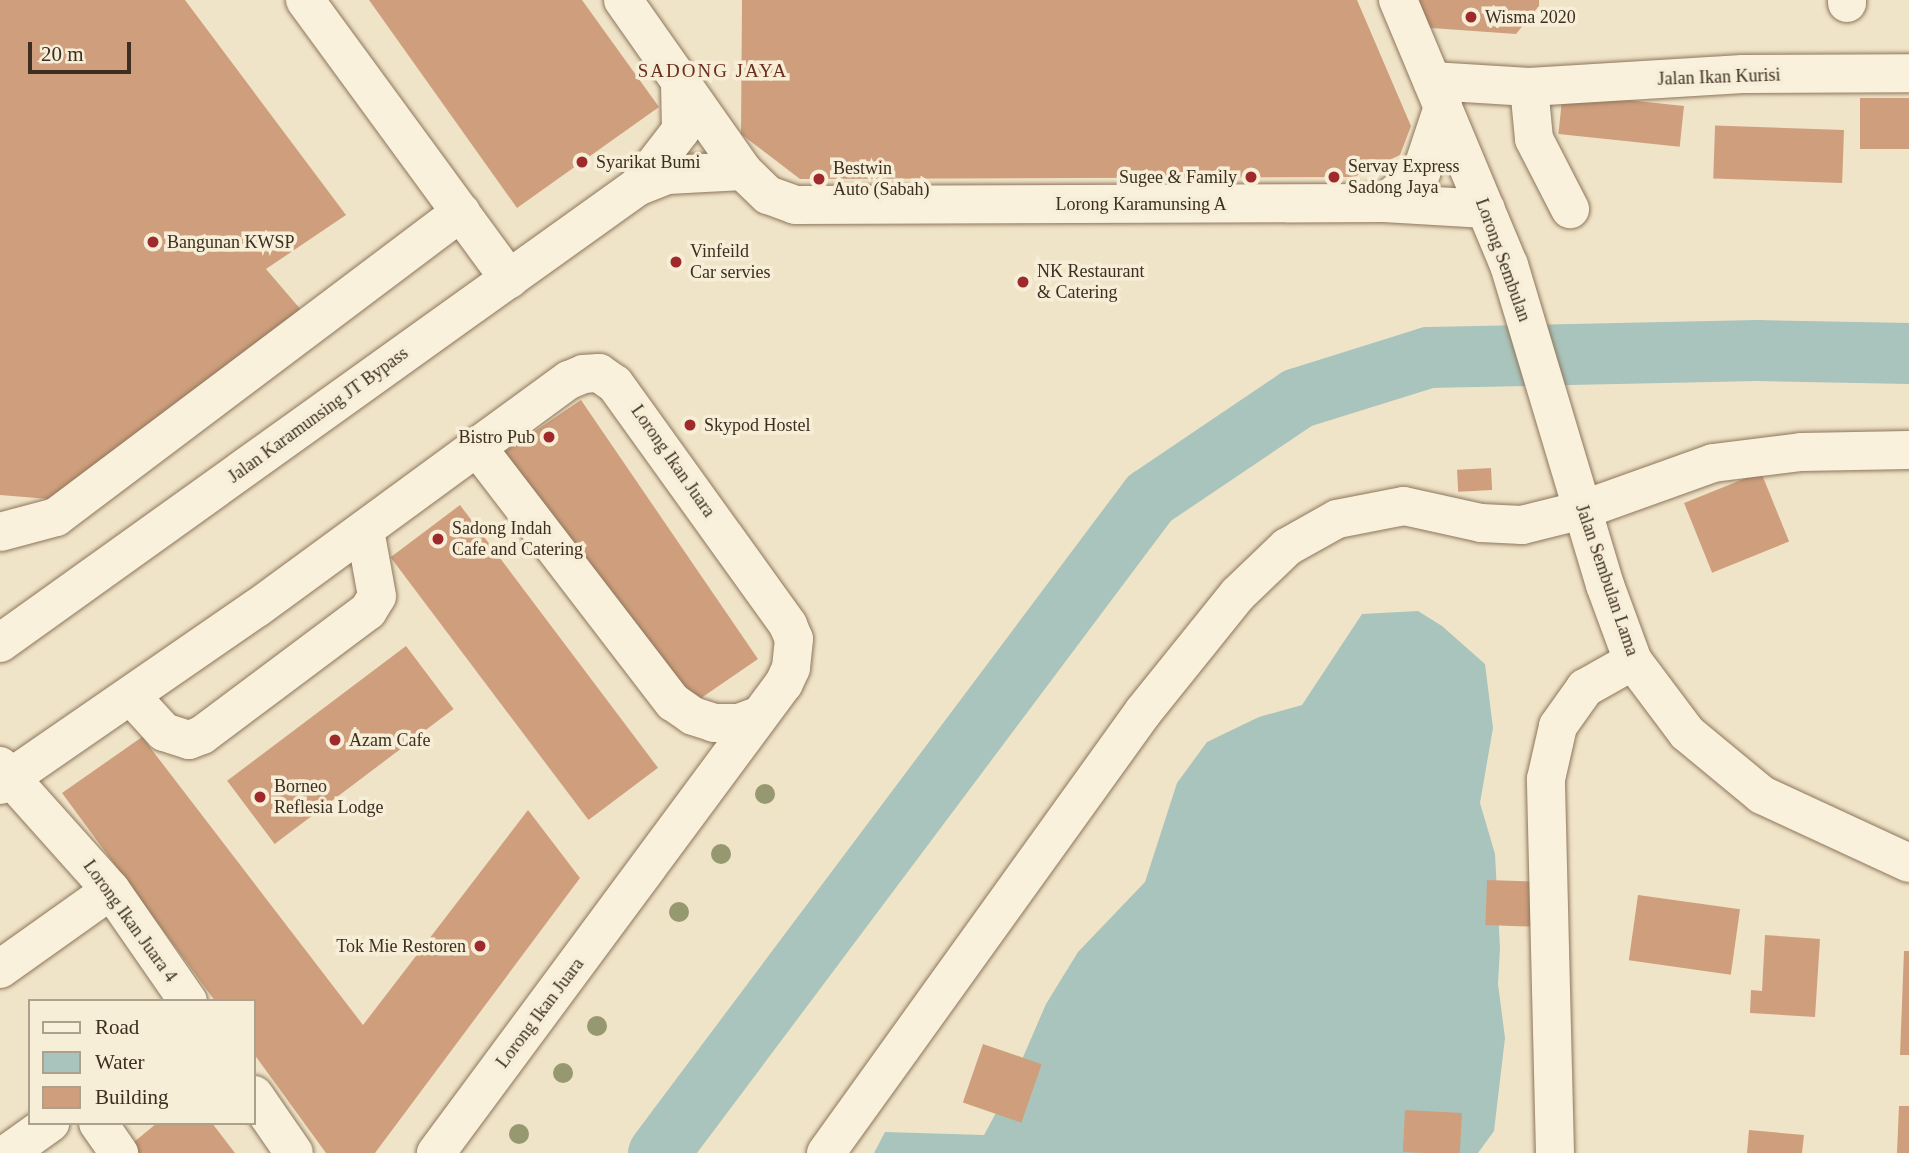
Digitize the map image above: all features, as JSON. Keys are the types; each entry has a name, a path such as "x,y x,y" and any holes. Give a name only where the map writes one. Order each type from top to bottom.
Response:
{"street":[{"path":"305,0 509,279"},
{"path":"623,0 743,171"},
{"name":"Lorong Sembulan","path":"1398,0 1509,265 1580,498"},
{"name":"Jalan Ikan Kurisi","path":"1438,94 1743,74 1909,73"},
{"path":"637,187 681,130 680,82"},
{"path":"1529,87 1534,139 1570,209"},
{"path":"1384,203 1421,173 1438,94"},
{"path":"637,187 667,174 743,171"},
{"name":"Lorong Karamunsing A","path":"743,171 768,195 795,205 1384,203 1486,209"},
{"name":"Jalan Karamunsing JT Bypass","path":"0,643 637,187"},
{"path":"0,532 56,517 461,212"},
{"name":"Lorong Ikan Juara","path":"4,776 131,696 365,530 569,380 583,374 599,373 615,384 788,625 794,639 791,668 760,715 436,1153"},
{"path":"477,447 673,702 694,716 715,723 739,723 760,715"},
{"path":"826,1153 1143,712 1238,594 1287,547 1337,519 1404,506 1481,523 1522,525 1580,498 1713,463 1801,452 1909,450"},
{"name":"Jalan Sembulan Lama","path":"1580,498 1605,585 1633,660 1687,733 1762,795 1909,863"},
{"path":"131,696 164,732 189,740 202,735 368,611 377,596 365,530"},
{"path":"1555,1153 1546,779 1558,726 1585,688 1633,660"},
{"name":"Lorong Ikan Juara 4","path":"4,776 43,810 111,890 187,999"},
{"path":"0,969 111,890"},
{"path":"256,1098 294,1153"},
{"path":"8,1153 47,1125"},
{"path":"99,1125 119,1153"}],"water":[{"path":"1418,611 1442,626 1485,664 1493,728 1480,803 1495,854 1500,948 1498,984 1505,1038 1494,1131 1478,1153 874,1153 885,1132 984,1135 1011,1085 1046,1004 1078,952 1145,882 1177,783 1207,742 1259,717 1302,705 1362,614"}],"building":[{"name":"Bangunan KWSP","path":"0,0 185,0 346,215 266,269 308,318 61,500 0,495"},
{"path":"369,0 582,0 659,107 517,208"},
{"path":"742,0 1357,0 1411,126 1400,155 1354,177 800,179 741,134"},
{"name":"Wisma 2020","path":"1406,0 1539,0 1539,6 1516,34 1417,27"},
{"path":"1563,93 1684,106 1680,147 1558,134"},
{"path":"1860,98 1909,98 1909,149 1860,149"},
{"path":"1715,125 1844,130 1842,183 1713,178"},
{"path":"581,400 758,659 688,707 495,458"},
{"path":"1491,468 1492,490 1458,492 1457,470"},
{"path":"1761,472 1789,542 1712,573 1684,503"},
{"path":"460,505 658,768 589,820 391,557"},
{"path":"406,646 454,709 275,844 227,781"},
{"path":"142,737 363,1025 528,810 580,878 375,1153 326,1153 256,1057 256,999 214,999 62,793"},
{"path":"1487,880 1543,882 1541,927 1485,925"},
{"path":"1638,895 1740,909 1731,975 1629,960"},
{"path":"1765,935 1820,939 1815,1017 1750,1013 1751,990 1762,991"},
{"path":"1904,951 1909,951 1909,1055 1900,1055"},
{"path":"983,1044 1042,1064 1021,1123 963,1103"},
{"path":"1899,1106 1909,1106 1909,1153 1897,1153"},
{"path":"1405,1110 1462,1113 1460,1153 1403,1152"},
{"path":"155,1125 214,1125 235,1153 132,1153 128,1147"},
{"path":"1749,1130 1804,1135 1802,1153 1747,1153"}],"waterway":[{"path":"658,1153 1149,498 1297,398 1428,357 1757,350 1909,353"}],"place":[{"name":"Wisma 2020","path":"1471,17"},
{"name":"Syarikat Bumi","path":"582,162"},
{"name":"Sugee & Family","path":"1251,177"},
{"name":"Servay Express Sadong Jaya","path":"1334,177"},
{"name":"Bestwin Auto (Sabah)","path":"819,179"},
{"name":"Bangunan KWSP","path":"153,242"},
{"name":"Vinfeild Car servies","path":"676,262"},
{"name":"NK Restaurant & Catering","path":"1023,282"},
{"name":"Skypod Hostel","path":"690,425"},
{"name":"Bistro Pub","path":"549,437"},
{"name":"Sadong Indah Cafe and Catering","path":"438,539"},
{"name":"Azam Cafe","path":"335,740"},
{"name":"Borneo Reflesia Lodge","path":"260,797"},
{"name":"Tok Mie Restoren","path":"480,946"}],"district":[{"name":"SADONG JAYA","path":"713,71"}]}
